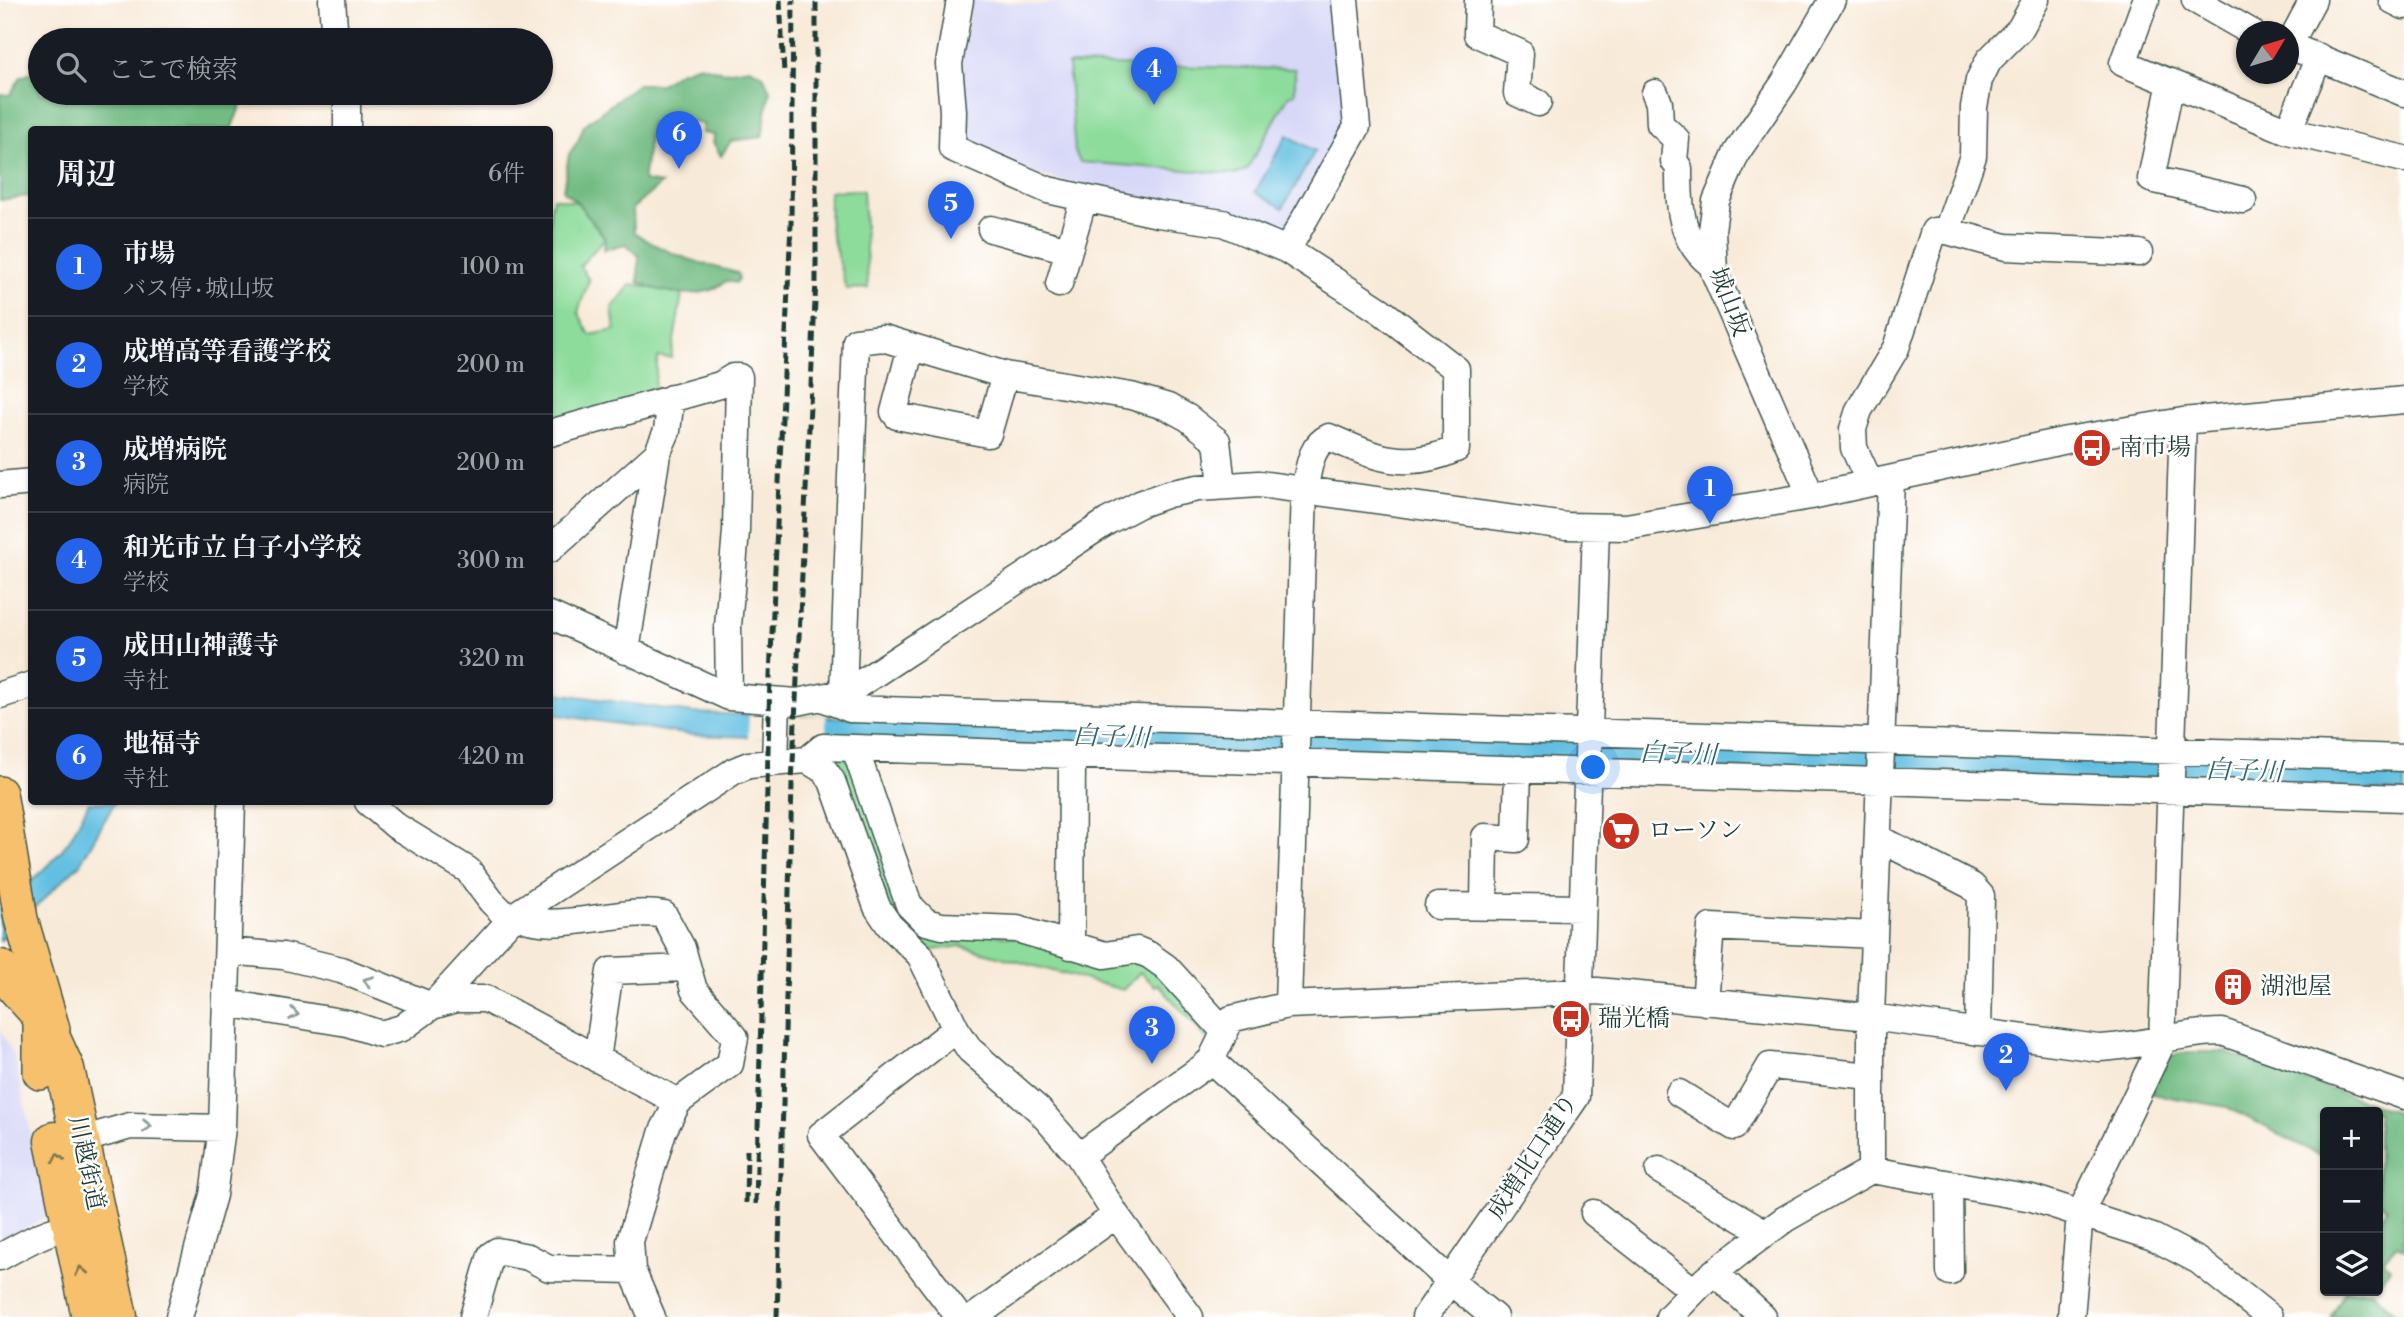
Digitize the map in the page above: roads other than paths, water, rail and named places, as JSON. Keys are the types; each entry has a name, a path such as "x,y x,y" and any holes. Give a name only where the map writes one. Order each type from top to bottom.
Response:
{"highway":[{"name":"川越街道","path":"0,969 40,998 52,1071 86,1227 118,1317"},
{"path":"0,998 52,1071"},
{"name":"川越街道","path":"52,1071 81,1140 91,1317"}],"main road":[{"path":"0,793 4,835 40,998"}],"street":[{"path":"332,0 334,28"},
{"path":"960,0 949,64 953,111 952,148 1048,190 1223,223 1287,250 1381,311 1456,369 1456,449 1412,462 1373,457 1329,437 1320,441 1314,450 1304,490 1288,1005"},
{"path":"1287,250 1357,127 1345,0"},
{"path":"1478,0 1477,34 1520,53 1517,93 1538,103"},
{"path":"1947,231 1973,156 1974,107 1979,80 1989,60 2020,29 2036,0"},
{"path":"2146,0 2123,63 2288,131 2404,159"},
{"path":"2197,0 2236,23"},
{"path":"2299,26 2313,0"},
{"path":"2392,0 2404,6"},
{"name":"城山坂","path":"1811,496 1712,265 1713,218 1728,170 1747,135 1784,83 1832,6"},
{"path":"2299,49 2404,93"},
{"path":"2288,131 2319,57"},
{"path":"2171,82 2151,179 2243,200"},
{"path":"1655,93 1660,103 1660,124 1676,139 1674,161 1679,168 1682,220 1686,236 1712,265"},
{"path":"347,105 347,126"},
{"path":"1059,284 1084,198"},
{"path":"991,229 1069,250"},
{"path":"1871,1170 1871,1017 1881,744 1880,481 1854,448 1853,429 1859,410 1896,348 1934,231 1947,231 2006,247 2139,253"},
{"path":"834,696 854,345 861,338 883,338 1004,375 1131,396 1168,407 1188,418 1217,441 1222,485"},
{"path":"911,347 894,412 897,416 988,434 1004,375"},
{"path":"553,432 720,385 733,376 740,380 736,531 728,626 729,697"},
{"path":"626,651 657,454 667,431 671,398"},
{"path":"553,616 729,697 777,702 834,696 869,679 1108,521 1168,494 1222,485 1259,485 1596,528 1682,520 1811,496 2067,440 2183,421 2404,400"},
{"path":"2071,1317 2080,1214 2162,1039 2183,421"},
{"path":"553,547 657,454"},
{"path":"0,485 28,482"},
{"name":"成増北口通り","path":"1425,1317 1576,1097 1596,528"},
{"path":"0,695 28,686"},
{"path":"834,696 850,709 1297,727 2404,758"},
{"path":"775,761 777,702"},
{"path":"807,760 823,747 1297,759 2404,799"},
{"path":"855,749 909,905 915,914 926,922 942,926 1017,929 1105,955 1137,950 1149,954 1166,967 1225,1031"},
{"path":"1071,946 1072,755"},
{"path":"226,1003 347,1023 381,1034 402,1028 432,1006 512,917 734,771 749,765 775,761 807,760 825,771 832,780 877,907 889,925 920,955 956,1029 970,1050 1039,1110 1079,1156 1116,1215 1191,1317"},
{"path":"1484,906 1485,838 1516,839 1518,769"},
{"path":"179,1317 209,1208 222,1128 232,805"},
{"path":"372,805 396,826 468,870 491,901 512,917 548,921 664,915 682,948 697,995 732,1032 735,1041 730,1064 678,1102 663,1131 631,1241 632,1270 652,1317"},
{"path":"1878,838 1972,886 1981,896 1978,1032"},
{"path":"1438,906 1584,908"},
{"path":"1705,1002 1711,927 1874,935"},
{"path":"228,951 283,956 328,966 432,1006 456,999 486,999 678,1102"},
{"path":"597,1059 610,971 687,968"},
{"path":"1079,1156 1211,1060 1231,1019 1288,1005 1581,992 1871,1017 2098,1048 2128,1047 2195,1032 2222,1032 2404,1096"},
{"path":"956,1029 821,1135 959,1317"},
{"path":"1211,1060 1450,1281 1494,1317"},
{"path":"1679,1093 1734,1127 1770,1066 1871,1076"},
{"path":"81,1140 130,1126 222,1128"},
{"path":"1659,1170 1766,1233"},
{"path":"1670,1317 1714,1272 1766,1233 1871,1170 2032,1198 2152,1237 2199,1261 2238,1307 2269,1317"},
{"path":"1949,1184 1950,1272"},
{"path":"1594,1213 1694,1291"},
{"path":"974,1317 1116,1215"},
{"path":"0,1257 36,1238 86,1227"},
{"path":"473,1317 491,1255 497,1251 528,1257 549,1268 632,1270"},
{"path":"1714,1272 1763,1317"}],"water":[{"path":"1287,135 1315,151 1283,208 1255,192"},
{"name":"白子川","path":"553,692 693,713 2404,763 2404,792 691,735 553,714"},
{"path":"87,805 113,805 80,864 0,941 0,910 50,864 69,841"}],"railway":[{"path":"780,0 784,73"},
{"path":"756,1204 770,676 791,224 793,0"},
{"path":"777,1317 792,784 816,280 816,0"},
{"path":"746,1203 747,1150"}],"place":[{"name":"和光市立 白子小学校","path":"1154,105"},
{"name":"地福寺","path":"679,169"},
{"name":"成田山神護寺","path":"951,239"},
{"name":"南市場","path":"2092,448"},
{"name":"市場","path":"1710,524"},
{"name":"ローソン","path":"1621,831"},
{"name":"湖池屋","path":"2233,987"},
{"name":"瑞光橋","path":"1571,1019"},
{"name":"成増病院","path":"1152,1064"},
{"name":"成増高等看護学校","path":"2006,1091"}]}
